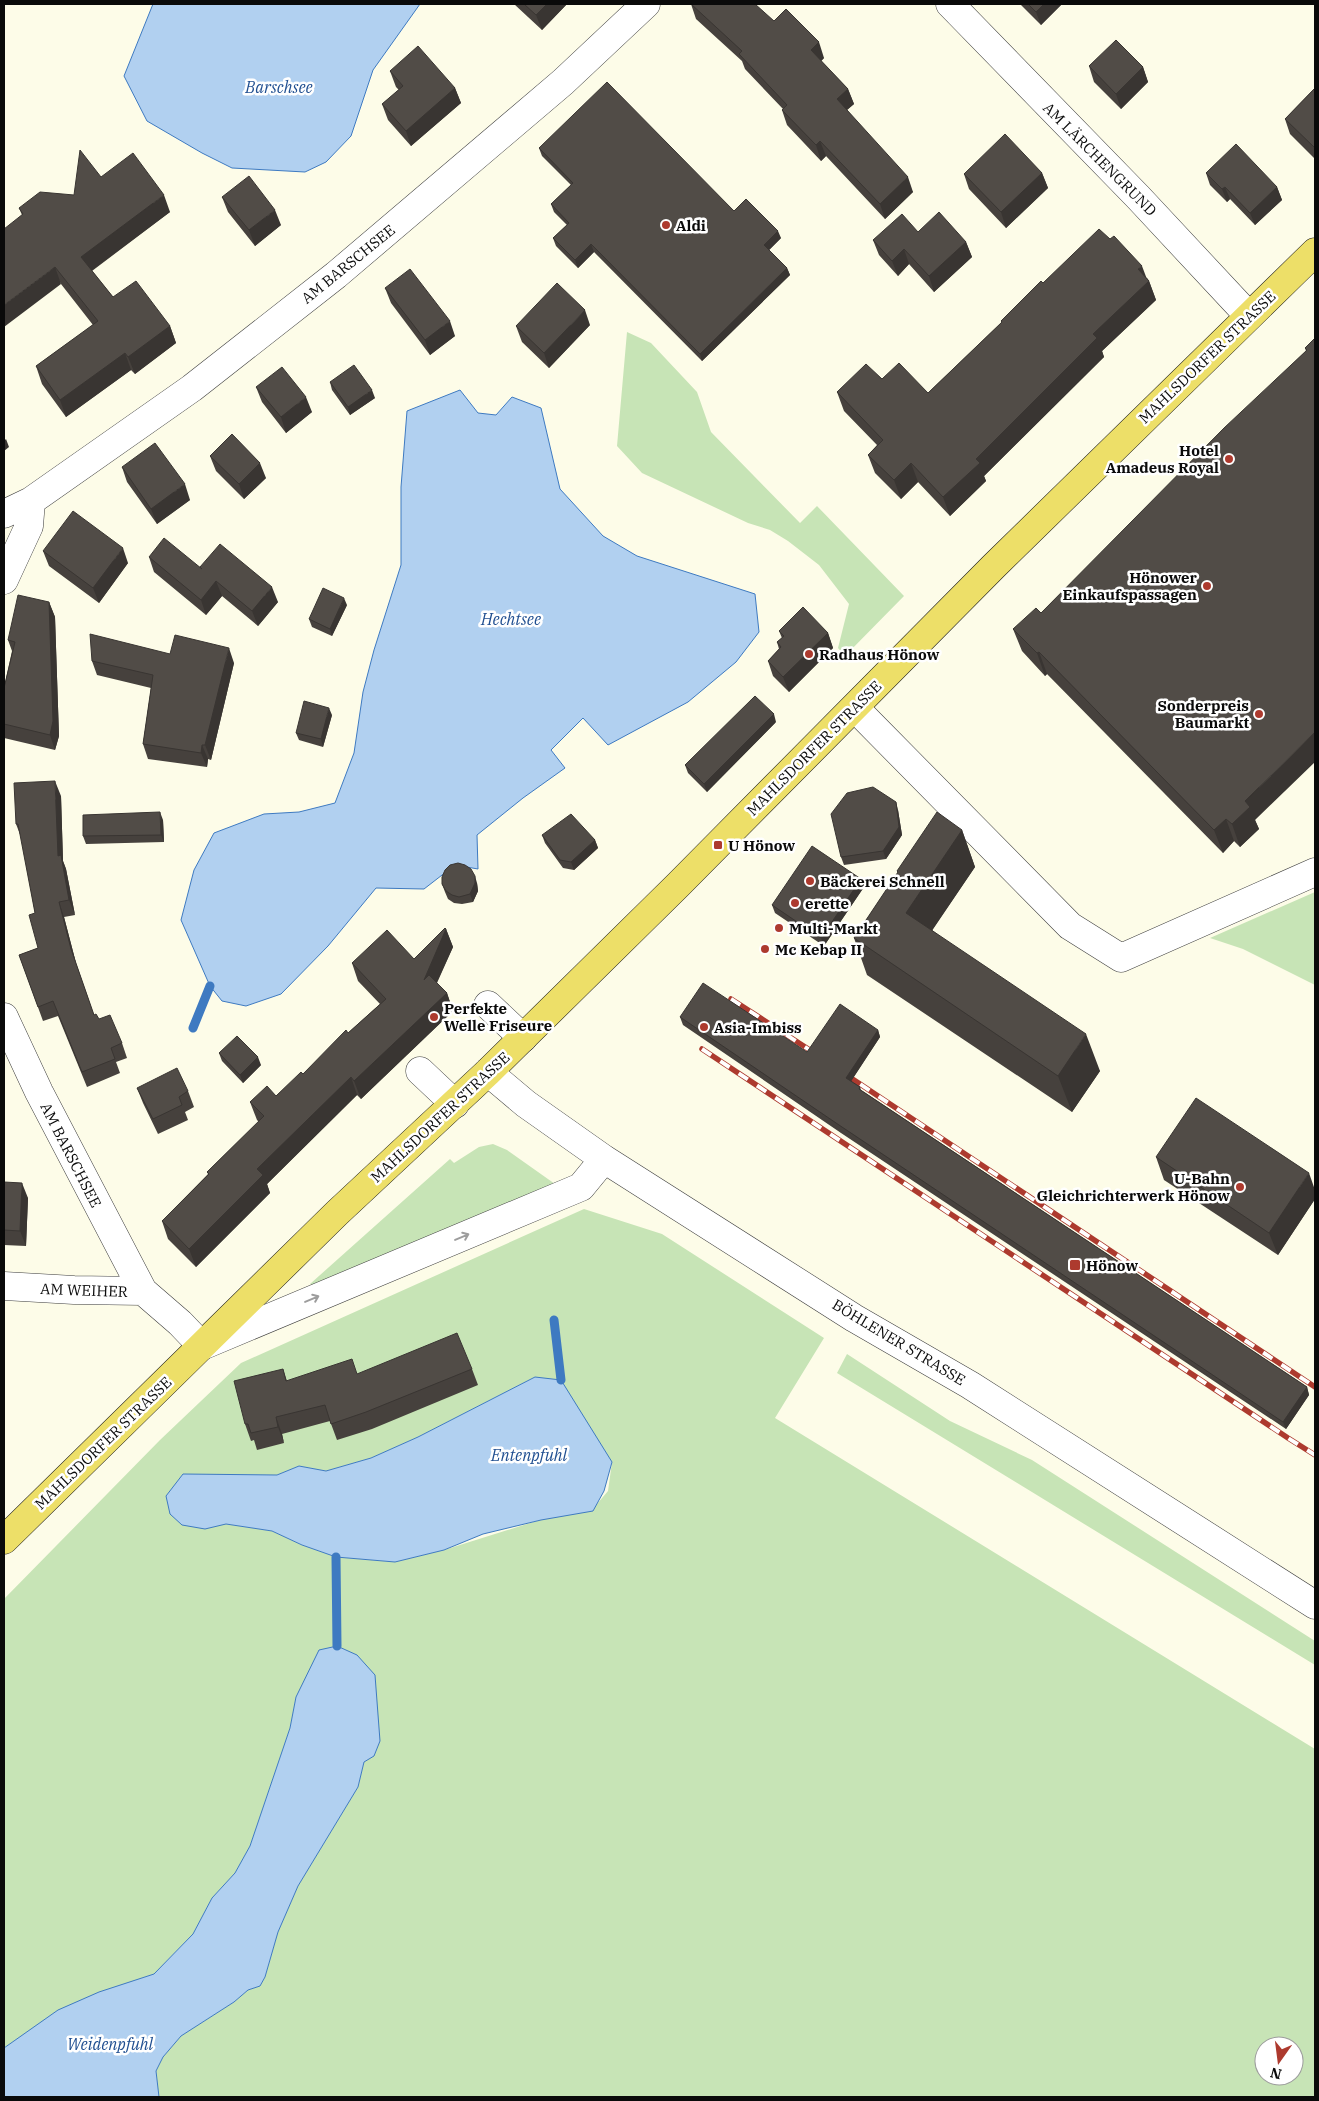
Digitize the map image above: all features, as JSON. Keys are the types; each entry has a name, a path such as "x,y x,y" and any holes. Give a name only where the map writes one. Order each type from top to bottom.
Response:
{"main road":[{"name":"MAHLSDORFER STRASSE","path":"4,1540 337,1213 523,1038 963,598 1315,252"}],"street":[{"name":"AM BARSCHSEE","path":"4,514 31,501 192,388 336,276 563,82 646,4"},
{"name":"AM LÄRCHENGRUND","path":"950,4 1138,197 1249,316"},
{"path":"4,580 28,526 31,501"},
{"path":"855,708 1070,926 1121,958 1315,872"},
{"path":"488,1006 523,1038"},
{"name":"AM BARSCHSEE","path":"4,1017 39,1092 143,1291"},
{"path":"420,1072 455,1104"},
{"name":"BÖHLENER STRASSE","path":"488,1072 526,1104 604,1159 854,1318 970,1385 1315,1605"},
{"name":"MAHLSDORFER STRASSE","path":"202,1346 581,1187 604,1159"},
{"name":"AM WEIHER","path":"4,1286 143,1291 180,1323 202,1346"}],"green space":[{"path":"627,332 651,343 697,392 711,432 800,523 817,506 904,596 845,656 838,648 849,604 819,565 788,541 770,530 748,523 642,473 617,446"},
{"path":"1315,892 1315,985 1243,949 1210,938"},
{"path":"493,1144 507,1150 555,1184 313,1286 310,1284 450,1159 454,1163 479,1147"},
{"path":"584,1209 662,1234 824,1338 775,1418 1315,1749 1315,2097 159,2097 156,2071 163,2057 181,2036 234,2002 248,1990 260,1986 265,1977 278,1932 298,1886 358,1787 364,1762 374,1755 380,1741 296,1697 290,1728 250,1846 235,1873 212,1898 193,1934 154,1974 132,1982 28,2032 4,2048 4,1599 160,1440 241,1363","holes":["535,1377 612,1462 608,1491 591,1511 543,1519 444,1550 395,1562 336,1557 302,1545 272,1531 226,1524 251,1476 277,1475 299,1466 326,1471 371,1458 418,1437"]},
{"path":"847,1354 950,1421 1032,1460 1315,1641 1315,1665 837,1373"}],"water":[{"name":"Barschsee","path":"153,4 420,4 373,70 351,136 326,162 305,172 232,168 147,121 124,76"},
{"name":"Hechtsee","path":"460,390 478,413 496,415 512,397 541,408 560,489 603,536 637,556 755,594 759,632 736,662 688,702 608,745 583,718 551,750 565,768 523,798 477,835 478,869 455,865 424,889 376,888 328,946 281,994 246,1006 222,1001 210,986 181,920 194,870 214,833 264,814 299,812 335,803 354,753 363,692 374,650 401,565 401,487 407,411"},
{"name":"Entenpfuhl","path":"535,1377 561,1380 612,1462 604,1491 593,1511 541,1520 483,1534 444,1550 395,1562 336,1557 302,1545 272,1531 226,1524 205,1529 182,1525 170,1514 166,1496 183,1474 277,1475 299,1466 326,1471 371,1458 418,1437"},
{"name":"Weidenpfuhl","path":"337,1646 357,1655 375,1675 380,1741 374,1756 364,1762 358,1787 298,1886 278,1932 265,1977 260,1986 248,1990 234,2002 181,2036 163,2057 156,2071 159,2097 4,2097 4,2048 58,2010 99,1992 154,1974 193,1934 212,1898 235,1873 250,1846 290,1728 296,1697 319,1650"}],"building":[{"path":"524,4 547,4 536,15"},
{"path":"691,4 755,4 774,21 786,9 819,42 811,50 848,89 837,99 908,177 880,204 820,141 816,145 782,110 787,105 739,54 742,51"},
{"path":"1028,4 1044,4 1036,12"},
{"path":"1116,40 1143,67 1116,94 1089,66"},
{"path":"418,46 455,88 406,131 382,104 403,86 390,71"},
{"name":"Aldi","path":"607,82 734,211 746,199 778,231 764,245 787,268 700,354 591,244 575,260 553,238 569,223 551,204 573,183 539,148"},
{"path":"1315,88 1315,148 1285,119"},
{"path":"1005,134 1042,173 1001,212 964,174"},
{"path":"1236,144 1277,187 1250,213 1225,187 1222,189 1206,173"},
{"path":"80,150 101,177 133,153 164,195 81,257 113,297 136,281 170,326 128,357 125,353 60,400 36,366 98,321 55,267 4,305 4,229 23,214 19,208 40,192 74,195"},
{"path":"249,176 275,210 249,230 222,197"},
{"path":"939,212 966,242 929,276 904,249 892,261 873,240 902,214 918,232"},
{"path":"1099,229 1110,239 1114,236 1142,266 1138,269 1149,281 1093,334 1097,338 976,459 980,463 943,497 911,463 894,480 868,455 883,440 837,392 866,364 882,379 899,363 928,393 1002,322 1041,281 1043,283"},
{"path":"410,269 450,321 425,340 385,288"},
{"path":"557,283 585,310 544,353 516,326"},
{"name":"Hönower Einkaufspassagen","path":"1315,338 1315,732 1245,801 1250,807 1232,824 1226,819 1214,830 1039,652 1037,653 1013,629 1036,608 1041,613 1224,428 1307,350 1305,348"},
{"path":"354,365 372,390 348,407 330,382"},
{"path":"282,367 306,397 281,417 256,387"},
{"path":"232,434 260,463 239,484 210,456"},
{"path":"155,443 185,484 151,509 122,467"},
{"path":"73,511 123,548 93,588 43,551"},
{"path":"164,538 202,569 200,567 220,544 272,587 252,611 216,581 201,600 149,557"},
{"path":"323,588 344,598 330,629 309,619"},
{"path":"18,595 49,602 53,721 50,735 4,724 4,688 15,642 8,640"},
{"path":"803,607 828,633 783,677 768,661 781,647 777,642 784,636 779,631"},
{"path":"90,634 170,654 175,635 229,648 205,745 202,745 201,753 143,744 153,675 92,661"},
{"path":"755,696 774,714 704,784 685,765"},
{"path":"304,701 329,708 321,739 296,733"},
{"path":"55,781 58,856 61,855 69,900 59,902 71,949 94,1015 96,1014 99,1019 110,1015 122,1043 111,1048 115,1059 82,1072 53,1001 38,1007 19,955 38,948 29,915 35,913 18,824 16,824 14,783"},
{"path":"873,787 896,802 899,827 883,851 841,857 831,814 847,793"},
{"path":"160,812 161,835 83,836 83,815"},
{"path":"937,812 962,830 906,913 1086,1034 1058,1076 854,938"},
{"path":"571,814 595,840 571,862 560,860 542,835"},
{"path":"812,846 861,879 821,938 772,905"},
{"path":"458,863 471,869 475,876 475,883 470,894 459,897 446,891 442,884 445,870 450,865"},
{"path":"445,928 424,980 429,975 447,993 354,1081 351,1077 257,1169 263,1175 189,1249 162,1221 209,1174 207,1172 264,1116 250,1102 267,1086 276,1096 301,1072 303,1074 346,1030 348,1033 386,999 352,963 387,930 414,959"},
{"path":"703,983 807,1052 840,1004 878,1030 846,1078 860,1087 859,1089 1307,1387 1283,1422 680,1017"},
{"path":"237,1036 258,1057 240,1075 219,1053"},
{"path":"177,1068 188,1091 179,1097 182,1105 153,1119 137,1088"},
{"name":"U-Bahn Gleichrichterwerk Hönow","path":"1196,1098 1309,1173 1269,1233 1156,1157"},
{"path":"4,1182 22,1183 20,1231 4,1230"},
{"path":"457,1333 472,1369 366,1412 331,1424 325,1405 276,1417 278,1427 251,1433 248,1424 245,1424 234,1381 283,1369 286,1381 352,1359 357,1374"}],"waterway":[{"path":"193,1028 210,986"},
{"path":"554,1320 561,1380"},
{"path":"336,1557 337,1646"}],"railway":[{"path":"731,999 819,1056"},
{"path":"702,1049 1315,1455"},
{"path":"842,1072 1315,1387"}],"place":[{"name":"Aldi","path":"666,225"},
{"name":"Hotel Amadeus Royal","path":"1229,459"},
{"name":"Hönower Einkaufspassagen","path":"1207,586"},
{"name":"Radhaus Hönow","path":"809,654"},
{"name":"Sonderpreis Baumarkt","path":"1259,714"},
{"name":"U Hönow","path":"718,845"},
{"name":"Bäckerei Schnell","path":"810,881"},
{"name":"erette","path":"795,903"},
{"name":"Multi-Markt","path":"779,928"},
{"name":"Mc Kebap II","path":"765,949"},
{"name":"Perfekte Welle Friseure","path":"434,1017"},
{"name":"Asia-Imbiss","path":"704,1027"},
{"name":"U-Bahn Gleichrichterwerk Hönow","path":"1240,1187"},
{"name":"Hönow","path":"1075,1265"}]}
